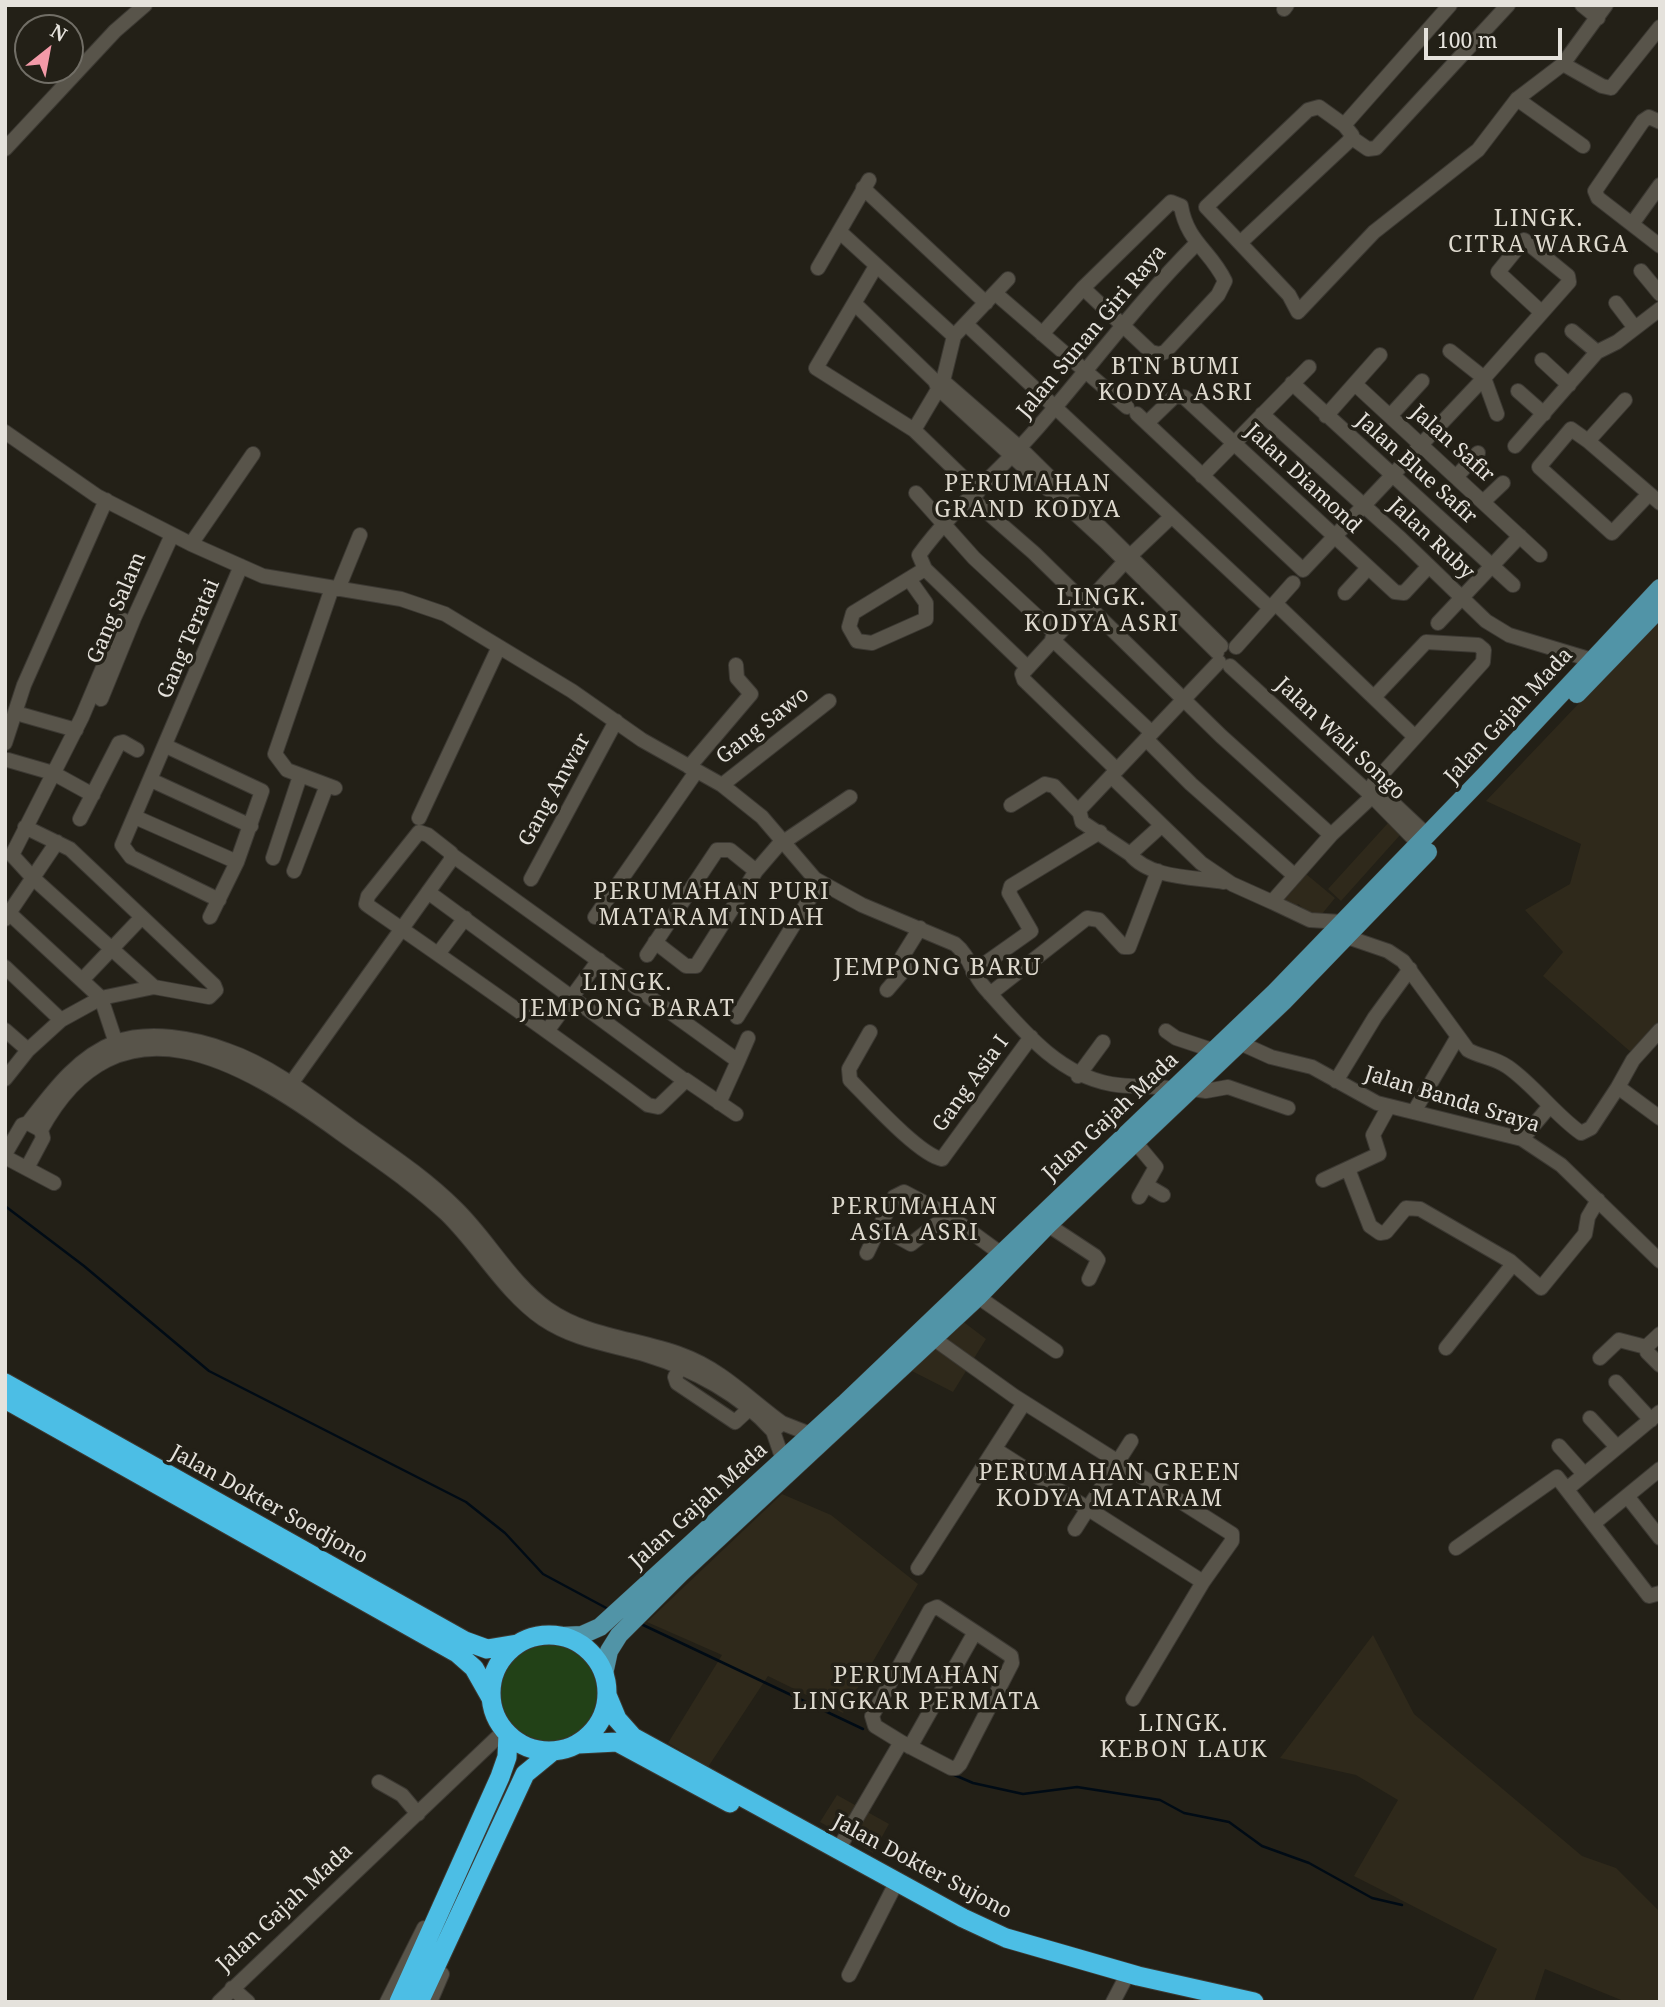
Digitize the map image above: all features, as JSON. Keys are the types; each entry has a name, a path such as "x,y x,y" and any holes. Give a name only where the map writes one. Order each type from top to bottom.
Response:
{"highway":[{"name":"Jalan Dokter Soedjono","path":"5,1383 66,1427"},
{"name":"Jalan Dokter Soedjono","path":"5,1399 66,1427 474,1645 491,1649 517,1644"},
{"name":"Jalan Dokter Soedjono","path":"85,1438 171,1494 178,1494 457,1653 474,1668 491,1698"},
{"path":"553,1751 521,1744 506,1732 495,1715 491,1698 496,1667 517,1644 530,1637 559,1636 571,1639 592,1653 604,1674 607,1695 599,1723 578,1744"},
{"name":"Jalan Dokter Sujono","path":"607,1695 617,1719 629,1734 719,1790 839,1848 979,1931 1055,1954 1254,2002"},
{"path":"400,2002 500,1777 507,1757 506,1732"},
{"path":"419,2002 525,1774 553,1751 578,1744 617,1742 719,1790 892,1891 979,1931 1051,1961 1203,2002"}],"main road":[{"name":"Jalan Gajah Mada","path":"1387,886 1423,840 1470,798 1592,660 1660,588"},
{"name":"Jalan Gajah Mada","path":"1184,1089 1240,1043 1280,996 1470,798 1660,608"},
{"name":"Jalan Gajah Mada","path":"559,1636 592,1632 624,1617 681,1573 806,1445 971,1292 1048,1225 1184,1089 1215,1051 1280,996"},
{"name":"Jalan Gajah Mada","path":"604,1674 609,1651 624,1617 783,1460 806,1445 933,1338 1000,1253 1141,1133"}],"street":[{"path":"5,149 113,33 145,5"},
{"path":"1240,243 1349,135 1450,5"},
{"path":"1508,5 1377,148 1368,149 1319,107 1308,110 1206,207 1289,295 1298,312 1374,232 1478,150 1517,99 1563,64 1602,11 1582,5"},
{"path":"1563,64 1602,86 1611,88 1660,27"},
{"path":"1517,99 1583,146"},
{"path":"1660,122 1649,117 1643,121 1595,189 1598,198 1660,246"},
{"path":"818,268 866,184 991,298 1042,334 1137,415 1303,569 1484,377 1541,311 1569,278 1524,240 1498,272 1541,311"},
{"path":"1632,224 1660,185"},
{"path":"1042,334 1083,288 1168,203 1174,202 1181,206 1184,223 1196,244 1218,267 1225,281 1218,295 1164,353 1154,353 1083,288"},
{"path":"839,232 954,336"},
{"name":"Jalan Sunan Giri Raya","path":"925,569 919,559 922,550 943,524 1017,451 1056,407 1121,324 1196,244"},
{"path":"876,266 816,368 914,430 975,495 1184,700 1331,835"},
{"path":"1641,271 1660,294"},
{"path":"914,430 939,383 954,336 1008,279"},
{"path":"1616,303 1635,328"},
{"name":"Jalan Wali Songo","path":"855,304 1130,556 1227,655 1375,790 1423,840"},
{"path":"1515,446 1597,352 1660,309"},
{"path":"967,325 1171,517 1375,696 1415,737"},
{"path":"1572,331 1597,352"},
{"path":"1450,351 1484,377 1497,414"},
{"path":"1326,416 1380,355"},
{"path":"1542,360 1569,385"},
{"path":"1202,475 1309,367"},
{"path":"1390,416 1422,381"},
{"name":"Jalan Blue Safir","path":"1292,383 1513,585"},
{"name":"Jalan Safir","path":"1354,384 1540,555"},
{"path":"1518,391 1544,414"},
{"name":"Jalan Diamond","path":"1137,415 1182,396 1399,594 1429,566"},
{"path":"1588,440 1625,400"},
{"name":"Jalan Ruby","path":"1262,414 1486,621 1509,635 1592,660"},
{"path":"1571,429 1588,440 1654,498 1612,533 1539,467 1571,429"},
{"path":"5,432 106,500 172,535 193,541 263,576 338,586 401,599 435,610 572,691 642,740 722,785 762,817 809,874 820,882 862,905 920,928 961,949 973,972 990,994 1058,1063 1078,1076 1111,1084 1206,1091 1228,1087 1288,1108"},
{"path":"1456,477 1478,453"},
{"path":"193,541 253,454"},
{"path":"1484,502 1503,483"},
{"path":"916,493 974,558 1149,735 1191,784 1295,876"},
{"path":"5,743 23,688 106,500"},
{"path":"1026,674 1054,636 1171,517"},
{"name":"Gang Salam","path":"102,699 134,618 172,535"},
{"path":"295,871 331,786 287,770 275,754 359,535"},
{"path":"1438,623 1520,536"},
{"name":"Gang Teratai","path":"219,900 131,857 122,845 241,566"},
{"path":"1345,593 1368,568"},
{"path":"909,579 926,603 926,619 872,643 857,641 849,626 853,613 925,569 1026,674 1161,826 1201,863 1232,884"},
{"path":"1293,583 1081,808 1082,822 1100,832 1139,863 1158,871 1232,884 1276,898 1310,920 1345,930 1393,954 1410,969 1457,1038 1470,1052 1488,1055 1507,1066 1549,1107 1585,1133 1618,1087 1633,1060 1660,1030"},
{"path":"123,620 76,730 25,827 13,858 113,947 153,987"},
{"path":"1276,898 1375,790 1415,737 1483,662 1485,652 1478,645 1426,642 1375,696"},
{"path":"419,818 498,649"},
{"path":"596,917 692,770 751,694 737,678 736,665"},
{"name":"Gang Sawo","path":"722,785 829,701"},
{"path":"23,715 76,730"},
{"name":"Gang Anwar","path":"531,879 616,721"},
{"path":"80,819 121,741 137,750"},
{"path":"166,746 262,791 237,862 210,917"},
{"path":"8,760 53,773 93,794"},
{"path":"273,858 300,776"},
{"path":"151,780 251,826"},
{"path":"1012,805 1045,784 1054,786 1081,808"},
{"path":"756,871 730,850 717,850 651,948 686,966 696,965 756,871 782,843 850,797"},
{"path":"135,817 237,862"},
{"path":"1130,854 1138,850 1161,826"},
{"path":"5,1079 28,1050 61,1020 101,998 153,987 208,997 216,990 70,849 25,827"},
{"path":"684,1080 654,1108 366,904 368,895 416,832 428,835 738,1061"},
{"path":"973,972 1031,931 1009,893 1011,886 1100,832"},
{"path":"57,842 7,916 83,979 101,998 118,1048"},
{"path":"287,1089 452,855"},
{"path":"990,994 1087,918 1099,920 1124,947 1129,947 1158,871"},
{"path":"737,1017 820,882"},
{"path":"428,891 684,1080 736,1114"},
{"path":"83,979 142,917"},
{"path":"438,954 465,918"},
{"path":"887,990 905,969 902,956 920,928"},
{"path":"547,1031 599,960"},
{"path":"5,967 61,1020"},
{"path":"1336,1081 1375,1017 1410,969"},
{"path":"5,1030 28,1050"},
{"name":"Gang Asia I","path":"870,1031 849,1069 850,1080 933,1156 945,1156 1031,1037"},
{"path":"1166,1031 1176,1038 1215,1051"},
{"path":"719,1103 748,1038"},
{"path":"1415,1110 1457,1038"},
{"path":"1078,1076 1102,1042"},
{"name":"Jalan Banda Sraya","path":"1240,1043 1271,1057 1312,1067 1359,1095 1390,1106 1415,1110 1522,1139 1561,1165 1660,1261"},
{"path":"54,1183 5,1156 19,1127 34,1126 90,1069 118,1048 167,1048 203,1054 287,1089 427,1190 472,1224 523,1288 539,1302 600,1339 648,1343 740,1388 778,1427 783,1460"},
{"path":"1618,1087 1660,1118"},
{"path":"1323,1180 1350,1174 1380,1153 1373,1136 1390,1106"},
{"path":"1522,1139 1549,1107"},
{"path":"27,1168 43,1138 34,1126"},
{"path":"1141,1133 1156,1167 1142,1191 1163,1195"},
{"path":"1350,1174 1370,1226 1376,1231 1386,1231 1406,1208 1412,1206 1513,1264 1539,1287 1543,1287 1585,1234 1588,1217 1598,1200"},
{"path":"867,1253 893,1199 902,1192 948,1215 1000,1253"},
{"path":"880,1227 911,1244 948,1215"},
{"path":"1048,1225 1095,1256 1096,1268 1089,1279"},
{"path":"1446,1348 1513,1264"},
{"path":"971,1292 1056,1351"},
{"path":"933,1338 1024,1403 1228,1531 1233,1538 1203,1582 1133,1699"},
{"path":"1600,1358 1619,1340 1651,1344 1660,1365"},
{"path":"684,1362 728,1395 806,1445"},
{"path":"684,1362 675,1377 677,1383 735,1422 749,1409"},
{"path":"1567,1489 1655,1416 1616,1382"},
{"path":"717,1410 728,1395"},
{"path":"918,1568 1024,1403"},
{"path":"1590,1418 1617,1447"},
{"path":"1075,1529 1131,1441"},
{"path":"1559,1446 1584,1474"},
{"path":"996,1450 1203,1582"},
{"path":"1594,1523 1660,1468"},
{"path":"1456,1548 1553,1478 1560,1479 1649,1596 1660,1593"},
{"path":"1627,1496 1660,1538"},
{"path":"937,1607 1011,1656 1012,1663 956,1768 906,1745 875,1726 872,1717 930,1610 937,1607"},
{"path":"839,1848 975,1632"},
{"name":"Jalan Gajah Mada","path":"227,1994 506,1732"},
{"path":"379,1782 402,1795 418,1814"},
{"path":"849,1975 892,1891"},
{"path":"387,2002 416,1941 446,1899"},
{"path":"430,2002 449,1958 465,1906"},
{"path":"1113,2002 1124,1981"},
{"path":"227,1994 248,2002"}],"shaded area":[{"path":"1660,618 1660,1027 1632,1053 1543,976 1563,952 1525,910 1570,884 1581,844 1486,801"},
{"path":"1388,823 1401,834 1341,901 1328,889"},
{"path":"1306,874 1335,898 1317,920 1298,904 1291,912 1281,904"},
{"path":"961,1320 986,1339 953,1392 908,1369"},
{"path":"782,1494 831,1515 918,1584 843,1713 768,1676 708,1767 668,1743 722,1655 647,1622"},
{"path":"1373,1635 1414,1714 1582,1856 1616,1868 1660,1912 1660,2002 1626,2002 1545,1969 1534,2002 1472,2002 1497,1949 1354,1876 1398,1800 1356,1775 1280,1758"},
{"path":"837,1795 889,1824 873,1853 820,1822"}],"green space":[{"path":"549,1645 568,1648 583,1659 594,1674 597,1693 594,1712 583,1727 568,1738 549,1741 530,1738 515,1727 504,1712 501,1693 504,1674 515,1659 530,1648"}],"waterway":[{"path":"5,1206 84,1266 209,1371 466,1502 505,1533 543,1574 610,1610"},
{"path":"641,1624 863,1729"},
{"path":"952,1774 973,1783 1023,1794 1077,1787 1160,1800 1184,1813 1229,1822 1262,1846 1309,1863 1372,1898 1402,1905"}],"district":[{"name":"LINGK. CITRA WARGA","path":"1539,232"},
{"name":"BTN BUMI KODYA ASRI","path":"1176,380"},
{"name":"PERUMAHAN GRAND KODYA","path":"1028,497"},
{"name":"LINGK. KODYA ASRI","path":"1102,611"},
{"name":"PERUMAHAN PURI MATARAM INDAH","path":"712,905"},
{"name":"JEMPONG BARU","path":"938,968"},
{"name":"LINGK. JEMPONG BARAT","path":"628,996"},
{"name":"PERUMAHAN ASIA ASRI","path":"915,1220"},
{"name":"PERUMAHAN GREEN KODYA MATARAM","path":"1110,1486"},
{"name":"PERUMAHAN LINGKAR PERMATA","path":"917,1689"},
{"name":"LINGK. KEBON LAUK","path":"1184,1737"}]}
